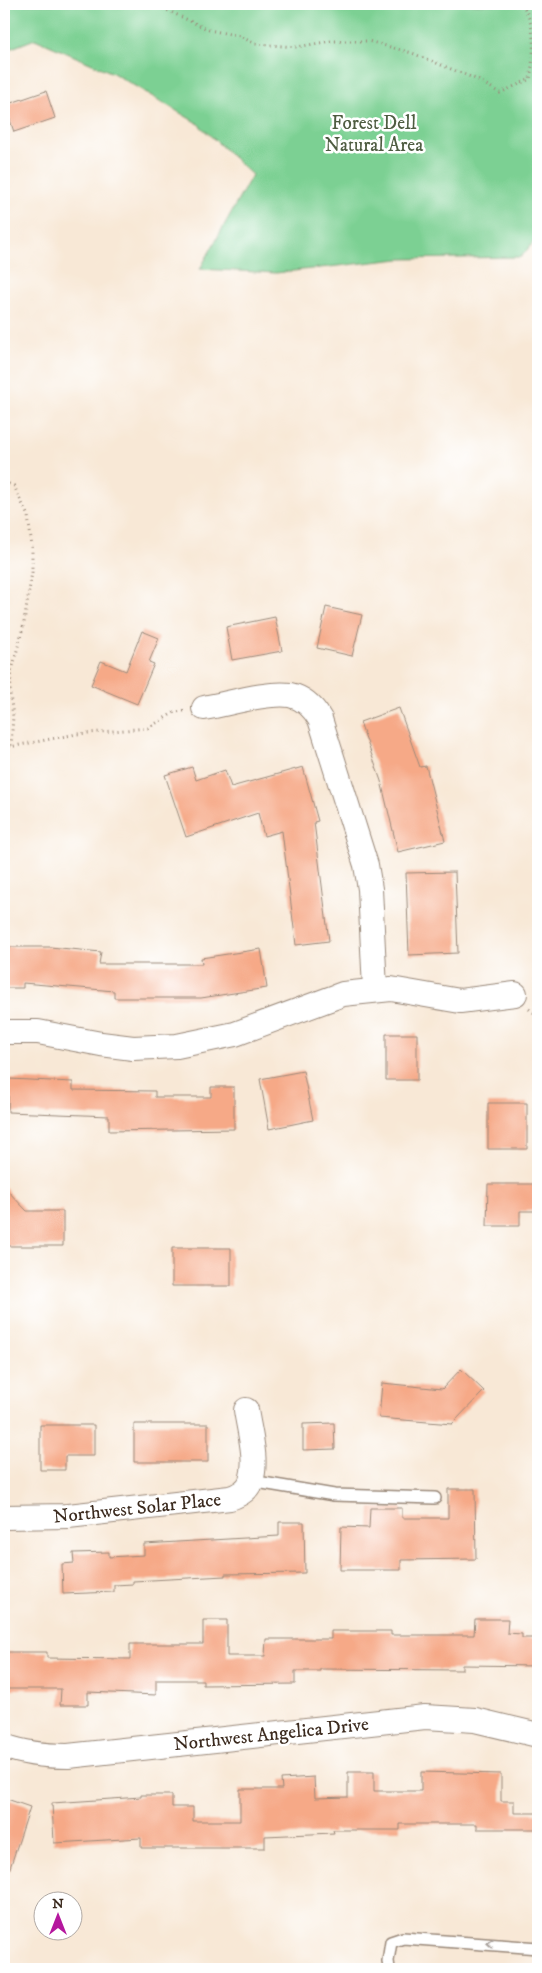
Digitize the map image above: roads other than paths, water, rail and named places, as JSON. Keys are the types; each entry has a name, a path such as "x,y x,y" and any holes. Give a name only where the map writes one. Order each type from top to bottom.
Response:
{"street":[{"path":"204,708 274,696 291,696 306,702 314,709 320,719 366,865 370,889 374,990"},
{"path":"4,1032 38,1032 133,1048 177,1046 235,1034 343,994 391,989 460,1001 515,994"},
{"path":"246,1410 253,1457 251,1481"},
{"name":"Northwest Solar Place","path":"4,1517 68,1516 230,1498 240,1494 251,1481"},
{"name":"Northwest Angelica Drive","path":"4,1746 17,1751 47,1756 68,1756 425,1717 475,1720 538,1736"}],"lane":[{"path":"251,1481 334,1495 435,1498"},
{"path":"389,1969 388,1961 391,1942 402,1938 538,1948"}],"park label":[{"name":"Forest Dell Natural Area","path":"374,133"}]}
